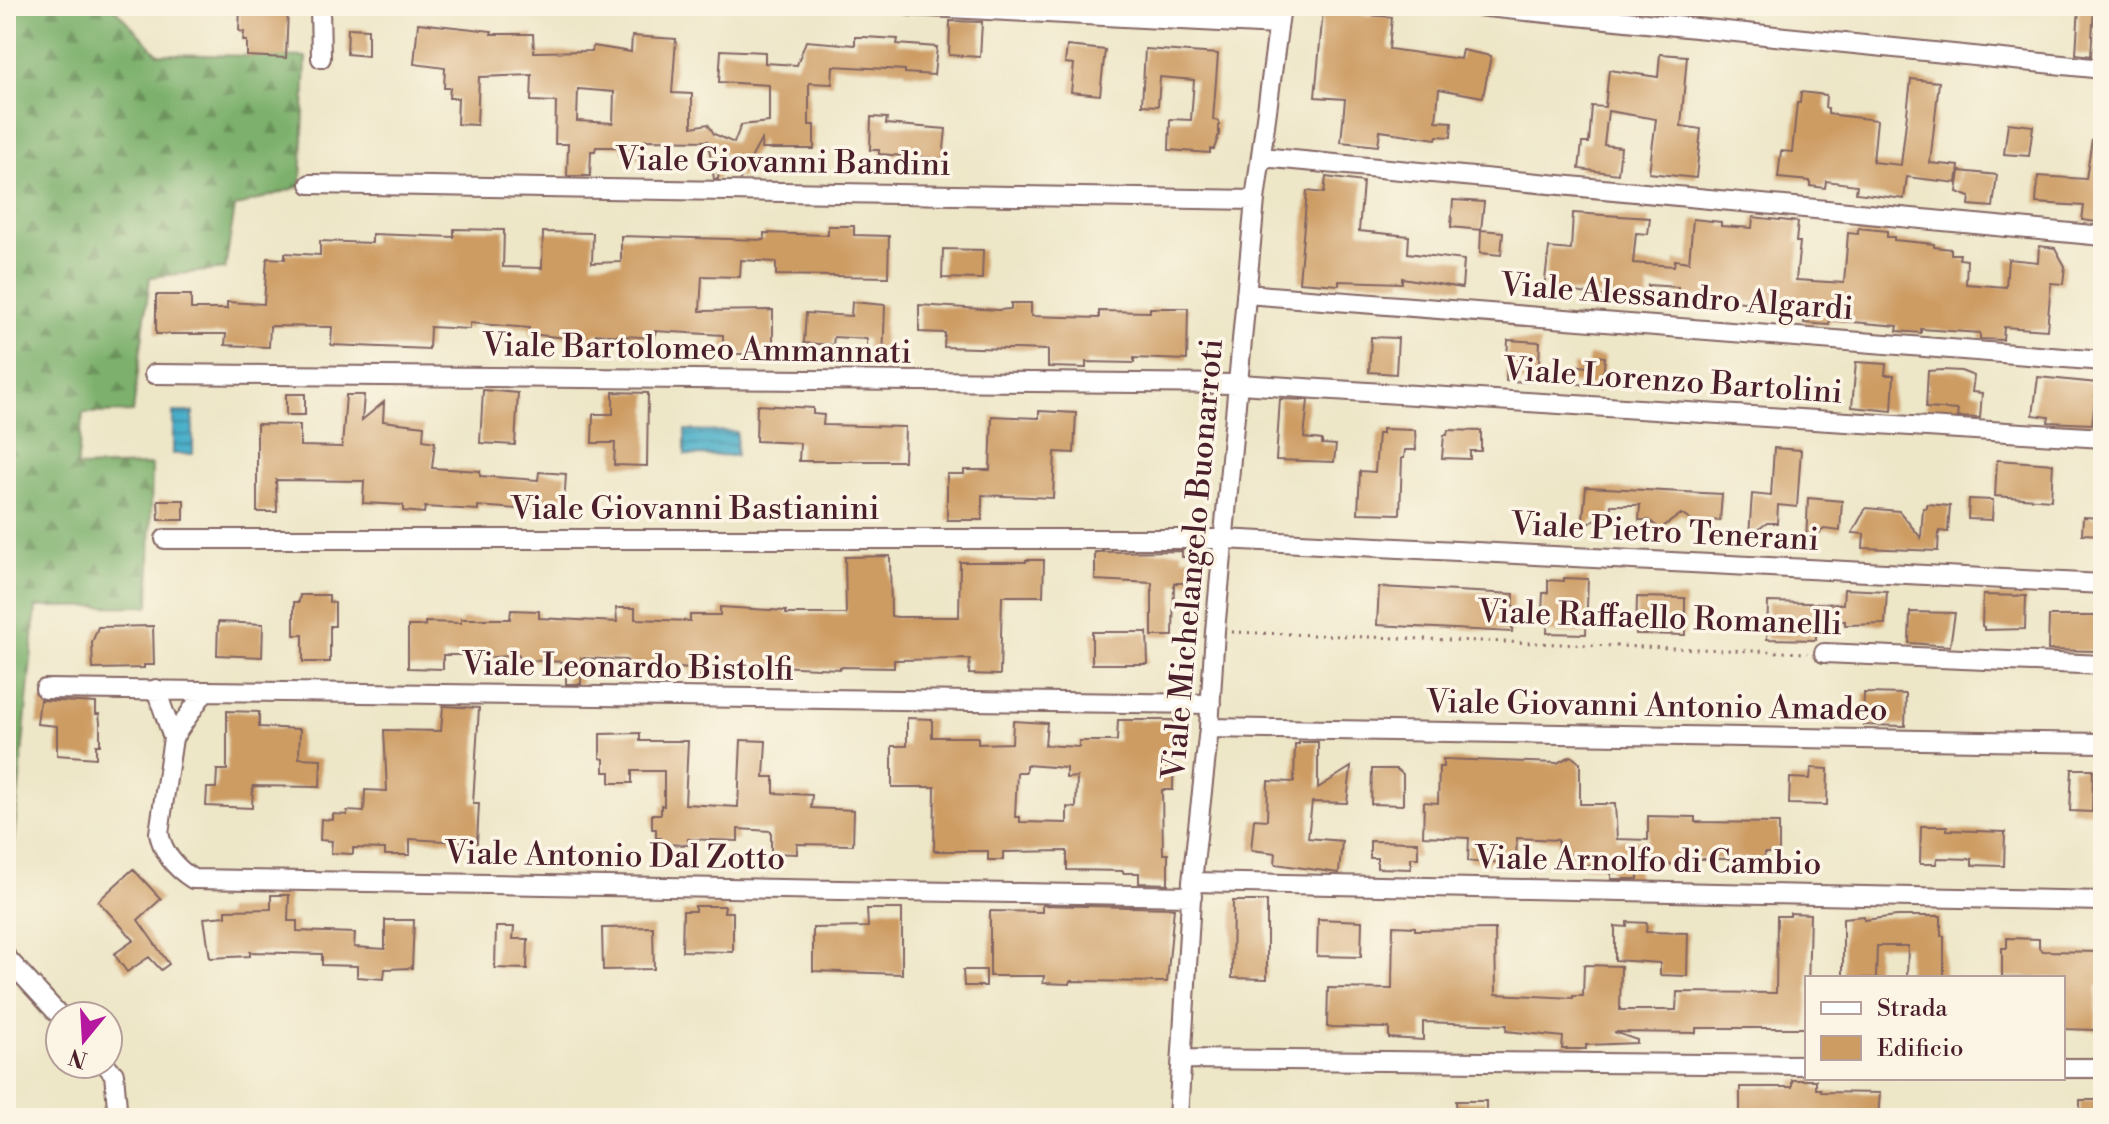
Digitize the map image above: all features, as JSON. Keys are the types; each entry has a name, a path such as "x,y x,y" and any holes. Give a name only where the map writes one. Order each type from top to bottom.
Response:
{"street":[{"path":"320,6 321,58"},
{"path":"909,6 1278,25"},
{"name":"Viale Michelangelo Buonarroti","path":"1178,1118 1192,889 1246,294 1255,200 1281,6"},
{"path":"1477,6 2103,69"},
{"path":"1261,157 2103,236"},
{"name":"Viale Giovanni Bandini","path":"310,184 1255,200"},
{"name":"Viale Alessandro Algardi","path":"1246,294 2103,361"},
{"name":"Viale Bartolomeo Ammannati","path":"154,374 1239,384"},
{"name":"Viale Lorenzo Bartolini","path":"1239,384 2103,438"},
{"name":"Viale Giovanni Bastianini","path":"165,539 1224,539"},
{"name":"Viale Pietro Tenerani","path":"1224,539 2103,584"},
{"name":"Viale Raffaello Romanelli","path":"1824,653 2103,665"},
{"name":"Viale Leonardo Bistolfi","path":"45,689 1211,704"},
{"name":"Viale Antonio Dal Zotto","path":"156,689 173,738"},
{"name":"Viale Antonio Dal Zotto","path":"205,691 173,738 159,833 162,847 180,871 193,879 1192,889"},
{"name":"Viale Giovanni Antonio Amadeo","path":"1209,728 2103,743"},
{"name":"Viale Arnolfo di Cambio","path":"1192,889 2103,901"},
{"path":"6,957 45,1000"},
{"path":"1182,1059 1805,1065"},
{"path":"2065,1068 2103,1068"},
{"path":"115,1080 118,1118"}],"path":[{"name":"Viale Raffaello Romanelli","path":"1215,631 1824,653"}],"green space":[{"path":"6,6 112,6 158,54 306,57 301,186 235,207 225,269 150,277 133,412 83,413 77,467 152,465 149,606 36,607 6,924"}],"water":[{"path":"173,412 193,412 193,454 173,454"},
{"path":"685,430 737,432 736,456 685,455"}],"building":[{"path":"2079,6 2094,6 2091,56 2076,54"},
{"path":"240,8 288,10 286,58 247,56 247,41 243,41 244,32 239,31"},
{"path":"1323,11 1392,17 1389,49 1460,59 1462,50 1491,56 1483,97 1439,89 1436,121 1452,122 1451,137 1437,136 1436,139 1380,131 1378,146 1341,142 1345,99 1315,97"},
{"path":"950,21 982,22 980,57 949,55"},
{"path":"418,23 492,31 491,34 533,34 534,52 592,51 593,46 631,52 632,36 676,39 672,93 692,94 692,127 708,124 714,134 734,143 741,125 769,122 769,85 719,82 721,50 765,52 765,63 797,65 806,41 855,45 855,37 864,37 898,39 897,44 937,47 934,75 905,73 905,70 833,66 832,84 809,83 809,125 814,125 814,149 761,149 762,138 740,179 723,150 718,179 714,179 708,141 646,140 646,158 628,158 628,152 622,152 622,147 596,147 595,151 591,151 590,176 567,176 568,144 555,144 556,102 531,101 532,75 479,77 477,125 457,124 458,98 449,98 450,88 444,88 445,68 414,64","holes":["578,89 614,92 613,123 577,121"]},
{"path":"348,28 368,29 368,56 347,54"},
{"path":"1067,46 1105,50 1100,95 1071,92 1074,64 1065,63"},
{"path":"1145,49 1218,54 1213,120 1219,121 1219,134 1210,153 1169,150 1170,119 1191,120 1194,80 1160,77 1158,106 1142,105"},
{"path":"1660,54 1687,56 1681,126 1701,129 1696,178 1649,173 1656,119 1608,111 1604,145 1621,147 1618,174 1579,169 1582,143 1589,143 1592,106 1605,107 1609,70 1658,77"},
{"path":"1911,79 1939,82 1930,163 1959,166 1957,183 1907,177 1904,199 1856,193 1857,185 1826,181 1825,188 1810,186 1810,181 1778,178 1781,151 1792,152 1801,92 1826,95 1828,114 1877,120 1873,162 1901,165"},
{"path":"871,117 887,118 886,124 946,129 943,159 879,154 879,150 870,150"},
{"path":"2008,123 2033,126 2029,156 2004,154"},
{"path":"2092,139 2103,139 2103,217 2097,217 2097,222 2082,220 2084,206 2036,203 2038,176 2086,179"},
{"path":"1960,171 1997,175 1993,207 1969,205 1970,197 1957,192"},
{"path":"1326,177 1363,182 1359,231 1409,236 1408,253 1464,260 1462,288 1402,278 1402,283 1339,281 1339,285 1299,282 1307,191 1324,193"},
{"path":"1453,200 1484,202 1481,230 1451,227"},
{"path":"1573,213 1650,218 1648,234 1636,233 1633,263 1674,266 1675,260 1689,262 1693,219 1721,222 1721,226 1752,228 1753,217 1798,222 1796,242 1800,242 1796,280 1844,283 1848,233 1858,234 1858,228 1887,231 1887,237 1894,237 1894,240 1951,249 1951,254 1960,254 1959,259 1967,260 1966,284 2006,287 2008,259 2038,262 2039,246 2055,248 2065,266 2063,284 2051,283 2047,330 2004,327 2003,340 1980,339 1980,333 1921,329 1921,333 1897,331 1898,326 1830,320 1829,325 1804,323 1805,309 1693,296 1693,300 1676,299 1678,287 1648,285 1647,304 1604,300 1605,296 1544,288 1549,248 1571,250"},
{"path":"828,226 854,226 854,235 889,236 888,277 776,275 776,262 741,260 740,277 702,276 700,311 773,310 773,354 723,354 723,335 655,331 655,338 596,334 595,341 529,334 529,328 470,323 470,329 430,327 429,349 331,345 332,327 270,326 269,347 225,345 226,334 156,334 156,295 191,295 191,309 227,309 227,302 264,304 267,258 285,259 285,253 320,255 320,241 372,243 372,234 454,237 454,229 504,230 503,267 542,268 543,232 593,233 592,263 621,262 621,236 764,240 764,233 828,235"},
{"path":"1481,230 1503,232 1501,255 1480,253"},
{"path":"943,249 983,250 982,279 942,278"},
{"path":"852,302 885,305 883,362 867,361 867,339 834,337 833,345 804,343 806,313 851,316"},
{"path":"1011,303 1031,303 1031,316 1099,318 1099,311 1150,312 1150,308 1188,308 1187,360 1134,358 1134,363 1086,362 1086,368 1048,367 1048,350 944,347 945,333 919,332 919,305 998,310 1011,309"},
{"path":"1371,337 1398,338 1396,374 1369,372"},
{"path":"1508,340 1540,342 1538,382 1506,381"},
{"path":"1589,355 1605,357 1602,387 1571,383 1573,365 1587,367"},
{"path":"1856,362 1886,364 1885,375 1894,375 1892,411 1852,407"},
{"path":"1928,371 1961,371 1974,376 1972,392 1982,393 1980,418 1957,417 1958,410 1926,408"},
{"path":"2038,377 2097,383 2092,424 2048,422 2049,417 2033,415"},
{"path":"483,390 518,393 515,445 480,443"},
{"path":"613,392 648,393 647,466 614,465 615,443 592,443 593,414 613,414"},
{"path":"286,394 305,394 305,415 286,415"},
{"path":"346,395 364,395 362,420 384,402 383,421 424,426 423,440 435,442 432,468 480,471 480,476 538,480 539,472 566,474 564,507 518,505 517,509 478,506 478,510 425,507 424,513 403,511 403,505 363,503 364,481 276,480 277,512 257,512 257,424 300,425 300,446 342,447"},
{"path":"1280,399 1308,400 1304,438 1336,445 1334,462 1276,460"},
{"path":"757,405 813,408 813,414 824,415 823,425 905,427 904,461 799,461 800,443 756,441"},
{"path":"1039,411 1076,413 1074,453 1055,452 1053,498 982,495 982,520 947,520 947,474 964,474 964,470 990,470 992,416 1039,418"},
{"path":"1382,429 1415,430 1416,450 1405,450 1402,458 1400,514 1358,513 1360,471 1375,472 1378,434 1382,434"},
{"path":"1448,430 1481,431 1481,451 1470,451 1470,459 1442,458 1444,435"},
{"path":"1774,448 1801,450 1797,507 1778,505 1777,523 1767,523 1749,536 1752,494 1771,496"},
{"path":"1997,460 2053,464 2051,500 1995,496"},
{"path":"1586,487 1722,494 1720,521 1710,520 1701,527 1681,514 1660,529 1649,520 1639,520 1640,505 1611,505 1610,516 1600,516 1582,529"},
{"path":"1808,498 1842,501 1840,531 1824,529 1806,544"},
{"path":"1969,499 1993,500 1992,520 1968,519"},
{"path":"158,500 184,500 184,520 159,520"},
{"path":"1927,504 1950,506 1948,532 1939,531 1938,551 1863,548 1864,534 1852,533 1866,508 1899,511 1921,538 1923,508 1927,508"},
{"path":"2083,517 2103,518 2103,535 2082,534"},
{"path":"1182,551 1182,557 1195,557 1196,583 1174,583 1173,636 1152,636 1152,583 1095,580 1095,552"},
{"path":"890,556 891,616 897,617 959,617 960,562 1044,560 1043,596 1002,596 1000,675 969,674 970,659 894,660 894,668 729,664 729,676 690,676 690,669 656,666 656,672 641,671 626,660 581,658 581,684 566,684 566,662 519,660 519,655 483,658 480,655 443,655 443,669 408,668 408,626 425,626 425,622 461,623 461,619 510,619 511,610 539,611 539,618 617,622 616,608 635,608 635,619 690,621 690,615 720,615 720,607 786,611 786,614 846,614 845,557"},
{"path":"1564,578 1588,579 1586,634 1547,633 1548,611 1542,611 1543,593 1548,593 1548,580 1564,581"},
{"path":"1379,587 1514,594 1512,632 1377,625"},
{"path":"1844,589 1887,591 1885,624 1845,625 1845,621 1816,620 1816,640 1767,639 1768,602 1843,604"},
{"path":"300,595 329,595 329,602 335,603 335,626 330,626 330,662 303,662 303,635 294,635 294,602 299,602"},
{"path":"1983,595 2026,596 2025,629 1984,630"},
{"path":"1637,597 1685,598 1685,635 1636,634"},
{"path":"1910,612 1955,613 1950,646 1909,643"},
{"path":"2049,616 2097,616 2096,651 2048,650"},
{"path":"218,622 263,624 262,657 217,655"},
{"path":"153,626 154,665 93,669 92,643 98,627"},
{"path":"1092,632 1147,632 1148,664 1092,664"},
{"path":"1864,693 1906,694 1905,726 1863,725"},
{"path":"40,700 96,703 100,745 96,745 96,758 57,755 57,726 37,724"},
{"path":"443,706 479,708 473,803 479,803 477,843 410,839 410,855 385,855 385,849 353,848 353,854 331,853 332,841 320,840 321,819 333,820 333,814 347,815 347,811 364,812 365,790 387,791 384,730 441,731"},
{"path":"227,711 259,712 259,727 300,729 299,758 321,759 320,787 253,786 252,808 206,806 207,788 216,788 217,770 227,770"},
{"path":"907,718 932,719 932,737 978,737 978,744 1012,743 1013,721 1047,723 1045,745 1079,747 1079,741 1117,741 1118,720 1174,720 1173,790 1162,790 1163,854 1168,854 1168,884 1139,883 1139,873 1067,870 1067,851 1003,852 1003,860 988,860 988,851 934,851 935,787 892,787 892,746 907,746","holes":["1026,765 1066,768 1066,778 1077,777 1076,808 1067,807 1067,823 1020,822 1020,817 1015,817 1017,772 1026,772"]},
{"path":"640,733 640,741 688,741 685,804 738,807 741,740 766,741 764,777 774,777 774,793 812,795 811,808 854,810 853,845 797,844 797,854 771,853 771,831 738,829 738,841 688,839 688,845 661,844 661,838 656,838 656,829 652,829 652,814 661,814 661,805 664,806 664,771 632,771 632,783 610,783 610,772 604,772 604,759 600,758 600,734"},
{"path":"1318,742 1318,788 1351,767 1347,803 1312,802 1308,838 1342,841 1339,873 1275,864 1276,853 1251,850 1254,819 1267,820 1268,781 1294,782 1295,744"},
{"path":"1571,756 1580,763 1580,804 1615,804 1617,839 1648,840 1648,816 1695,817 1695,822 1779,823 1779,853 1765,853 1764,859 1691,859 1691,864 1638,865 1638,879 1611,879 1611,867 1577,865 1577,855 1558,854 1558,840 1517,838 1516,860 1486,863 1468,861 1469,838 1423,836 1424,802 1438,803 1439,767 1443,767 1443,759 1557,763"},
{"path":"1811,768 1828,769 1827,805 1789,804 1790,778 1810,779"},
{"path":"1372,769 1396,769 1403,774 1403,805 1371,804"},
{"path":"2072,769 2093,769 2092,812 2070,811"},
{"path":"1921,826 2005,832 2004,866 1972,865 1972,859 1937,858 1936,864 1920,864"},
{"path":"1370,841 1418,842 1418,858 1411,858 1411,869 1377,868 1377,858 1370,858"},
{"path":"133,869 161,899 138,920 169,964 161,970 149,957 127,972 114,954 134,940 98,901"},
{"path":"271,895 289,895 288,921 297,921 297,931 355,933 354,947 385,949 385,920 414,920 412,968 385,969 384,979 357,977 357,966 322,965 322,954 250,952 250,956 210,958 204,918 226,916 226,910 271,909"},
{"path":"1233,901 1267,901 1267,979 1232,978"},
{"path":"1042,905 1174,908 1167,982 1070,981 1070,984 1043,983 1044,976 990,976 990,911 1042,912"},
{"path":"695,906 725,906 724,912 733,912 733,952 682,951 683,911 695,911"},
{"path":"867,909 902,909 902,974 813,971 813,928 868,927"},
{"path":"1790,913 1810,914 1805,1028 1696,1028 1696,1033 1614,1032 1637,1040 1637,1043 1562,1049 1563,1037 1506,1031 1507,1025 1423,1022 1423,1040 1389,1038 1389,1028 1327,1027 1328,988 1392,989 1393,926 1415,927 1415,930 1495,929 1496,994 1583,996 1584,965 1621,966 1620,1010 1676,1010 1677,992 1776,993 1777,916 1790,916"},
{"path":"1864,916 1864,920 1941,916 1944,976 1907,976 1908,946 1877,946 1876,976 1843,976 1843,918"},
{"path":"1318,919 1362,921 1361,957 1317,956"},
{"path":"1627,922 1647,923 1646,932 1688,933 1687,976 1660,975 1660,963 1615,960 1615,926 1627,927"},
{"path":"496,927 514,927 513,939 528,939 527,969 495,968"},
{"path":"653,927 654,969 603,970 602,928"},
{"path":"2007,938 2039,939 2042,951 2103,952 2103,985 2097,985 2096,1030 2065,1029 2065,976 2002,976 2002,948 2007,948"},
{"path":"963,970 986,970 986,986 964,986"},
{"path":"1792,1080 1816,1080 1816,1089 1821,1089 1821,1092 1880,1093 1878,1118 1740,1118 1740,1087 1792,1087"},
{"path":"2080,1100 2103,1100 2103,1118 2080,1118"},
{"path":"1456,1101 1486,1101 1486,1118 1457,1118"}]}
